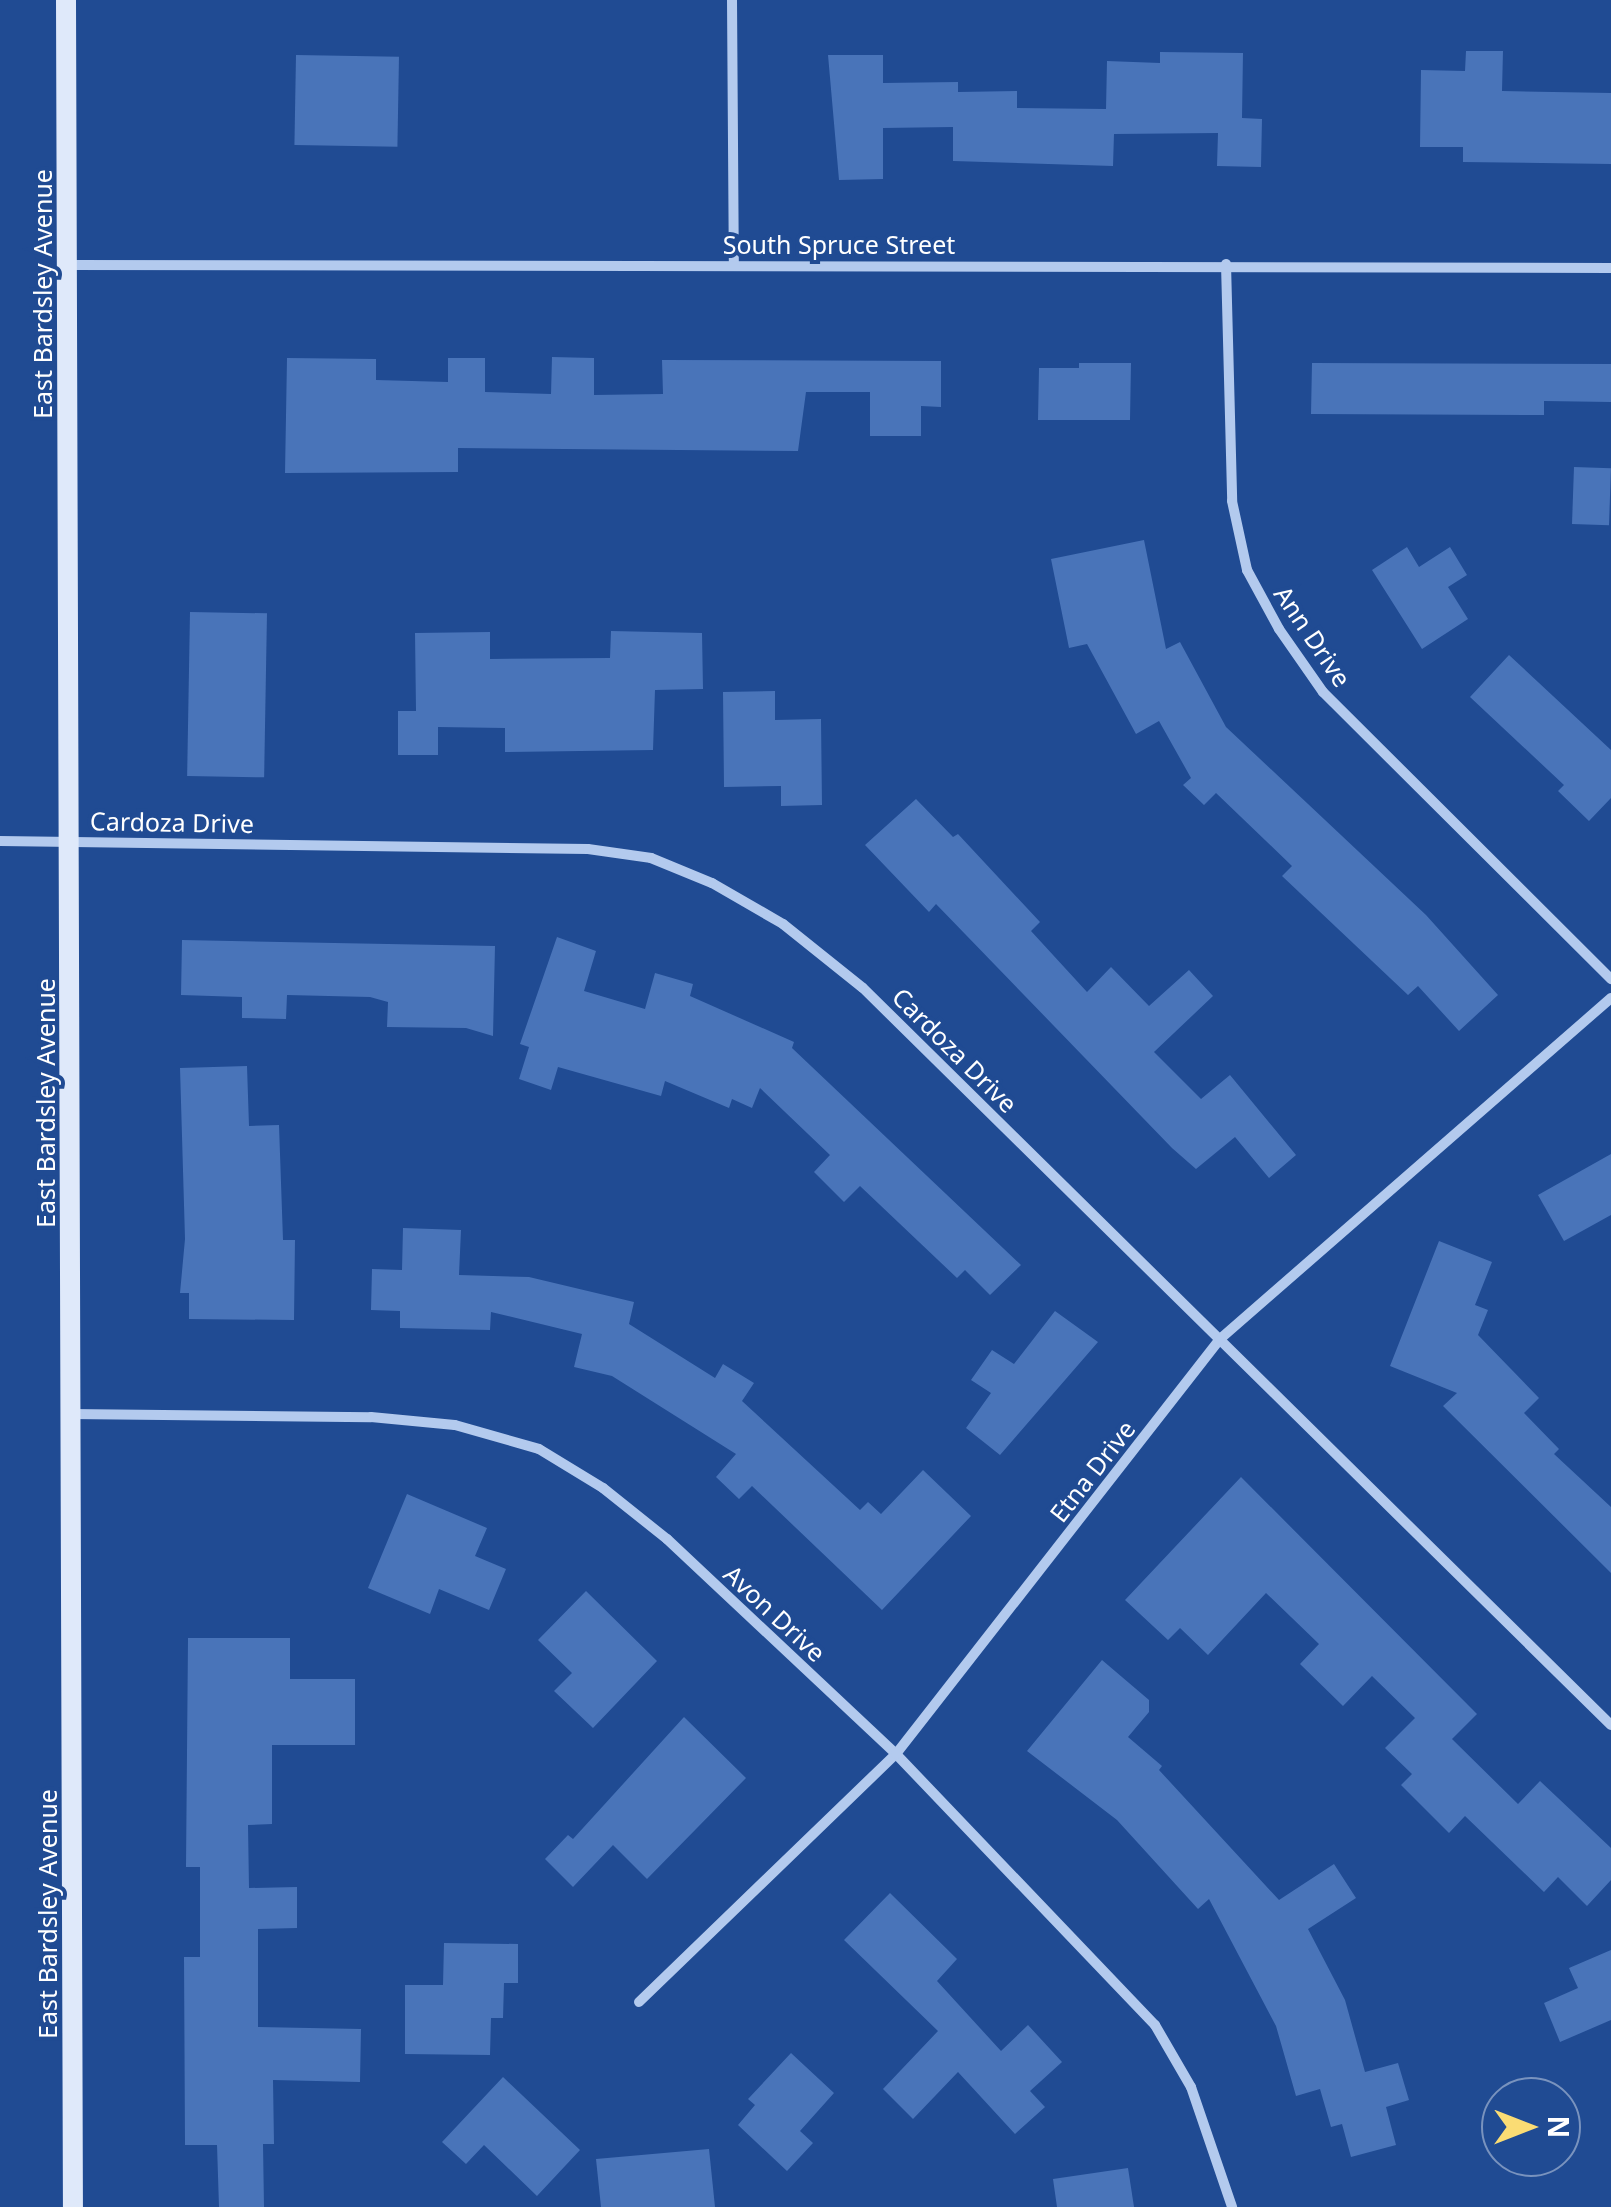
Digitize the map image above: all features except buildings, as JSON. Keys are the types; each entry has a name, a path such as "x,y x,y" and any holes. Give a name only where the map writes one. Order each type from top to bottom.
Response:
{"main road":[{"name":"East Bardsley Avenue","path":"66,0 73,2207"}],"street":[{"path":"732,0 734,264"},
{"name":"South Spruce Street","path":"67,265 1226,264 1611,268"},
{"name":"Ann Drive","path":"1226,264 1232,501 1247,570 1323,692 1611,979"},
{"name":"Cardoza Drive","path":"0,840 588,849 651,858 712,883 783,924 863,988 1611,1724"},
{"name":"Etna Drive","path":"638,2002 896,1754 1220,1339 1611,998"},
{"name":"Avon Drive","path":"69,1414 371,1417 454,1425 540,1449 667,1539 896,1754 1155,2025 1197,2101 1232,2207"}]}
